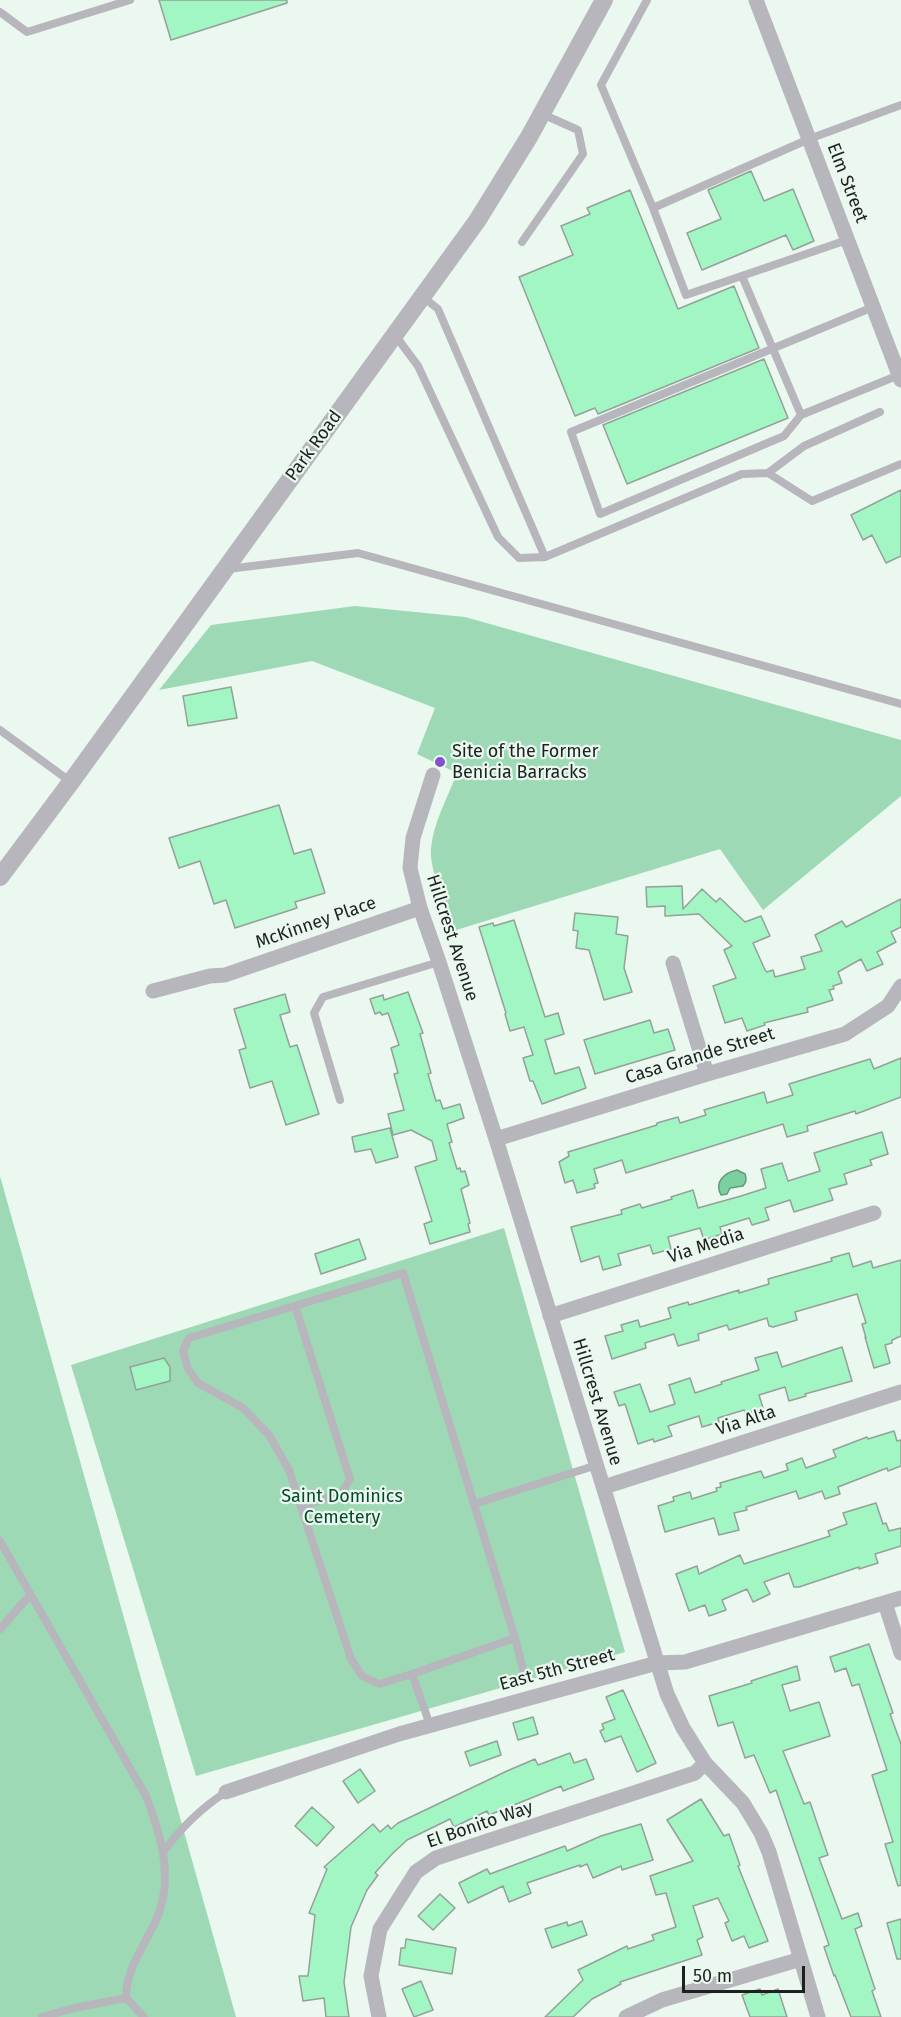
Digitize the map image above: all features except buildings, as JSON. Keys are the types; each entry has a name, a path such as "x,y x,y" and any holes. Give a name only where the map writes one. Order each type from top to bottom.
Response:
{"street":[{"name":"Park Road","path":"0,877 423,297 488,204 542,114 604,0"},
{"name":"Elm Street","path":"756,0 900,378"},
{"name":"Hillcrest Avenue","path":"433,775 413,838 410,868 420,908 496,1140 667,1694 682,1728 705,1763 743,1803 761,1833 769,1852 818,2017"},
{"name":"McKinney Place","path":"153,991 210,976 225,975 420,908"},
{"path":"672,963 707,1074"},
{"name":"Casa Grande Street","path":"496,1140 707,1074 845,1034 888,1006 901,986"},
{"name":"Via Media","path":"550,1316 874,1213"},
{"name":"Via Alta","path":"604,1487 901,1392"},
{"name":"East 5th Street","path":"226,1792 429,1725 657,1663 685,1662 901,1598"},
{"path":"885,1603 901,1653"},
{"name":"El Bonito Way","path":"379,2017 371,1976 380,1929 416,1872 436,1858 695,1773 705,1763"},
{"path":"626,2017 662,2000 801,1959"}],"lane":[{"path":"0,12 27,32 130,0"},
{"path":"647,0 601,85 653,208 686,295 848,240"},
{"path":"653,208 809,139 901,105"},
{"path":"522,243 583,154 579,130 542,114"},
{"path":"742,276 801,415"},
{"path":"423,297 438,309 545,557"},
{"path":"873,307 571,432 600,514 784,436 801,415 900,378"},
{"path":"395,335 418,366 498,537 519,558 545,557 742,474 768,473 804,446 880,411"},
{"path":"768,473 812,501 901,464"},
{"path":"225,569 358,554 901,704"},
{"path":"0,730 71,782"},
{"path":"340,1100 314,1013 323,997 439,962"},
{"path":"515,1638 379,1684 362,1676 351,1659 290,1470 269,1435 243,1407 198,1383 188,1369 183,1351 189,1338 403,1273 515,1638 525,1677"},
{"path":"295,1306 350,1479 341,1494 303,1506"},
{"path":"474,1504 597,1465"},
{"path":"0,1541 146,1796 158,1829 163,1852 165,1888 159,1912 131,1967 126,1984 126,1998 144,2017"},
{"path":"0,1629 30,1595"},
{"path":"412,1674 429,1725"},
{"path":"163,1852 189,1821 226,1792"},
{"path":"42,2017 126,1998"}],"green space":[{"path":"355,606 465,617 901,740 901,796 763,910 720,849 453,931 436,878 431,849 438,820 457,773 417,754 435,708 312,661 159,690 211,625"},
{"path":"0,1176 236,2017 0,2017"},
{"name":"Saint Dominics Cemetery","path":"504,1228 625,1652 196,1776 71,1365"}],"shaded area":[{"path":"737,1170 745,1174 744,1185 730,1188 727,1194 721,1195 720,1182 728,1173"}],"place":[{"name":"Site of the Former Benicia Barracks","path":"440,762"}]}
